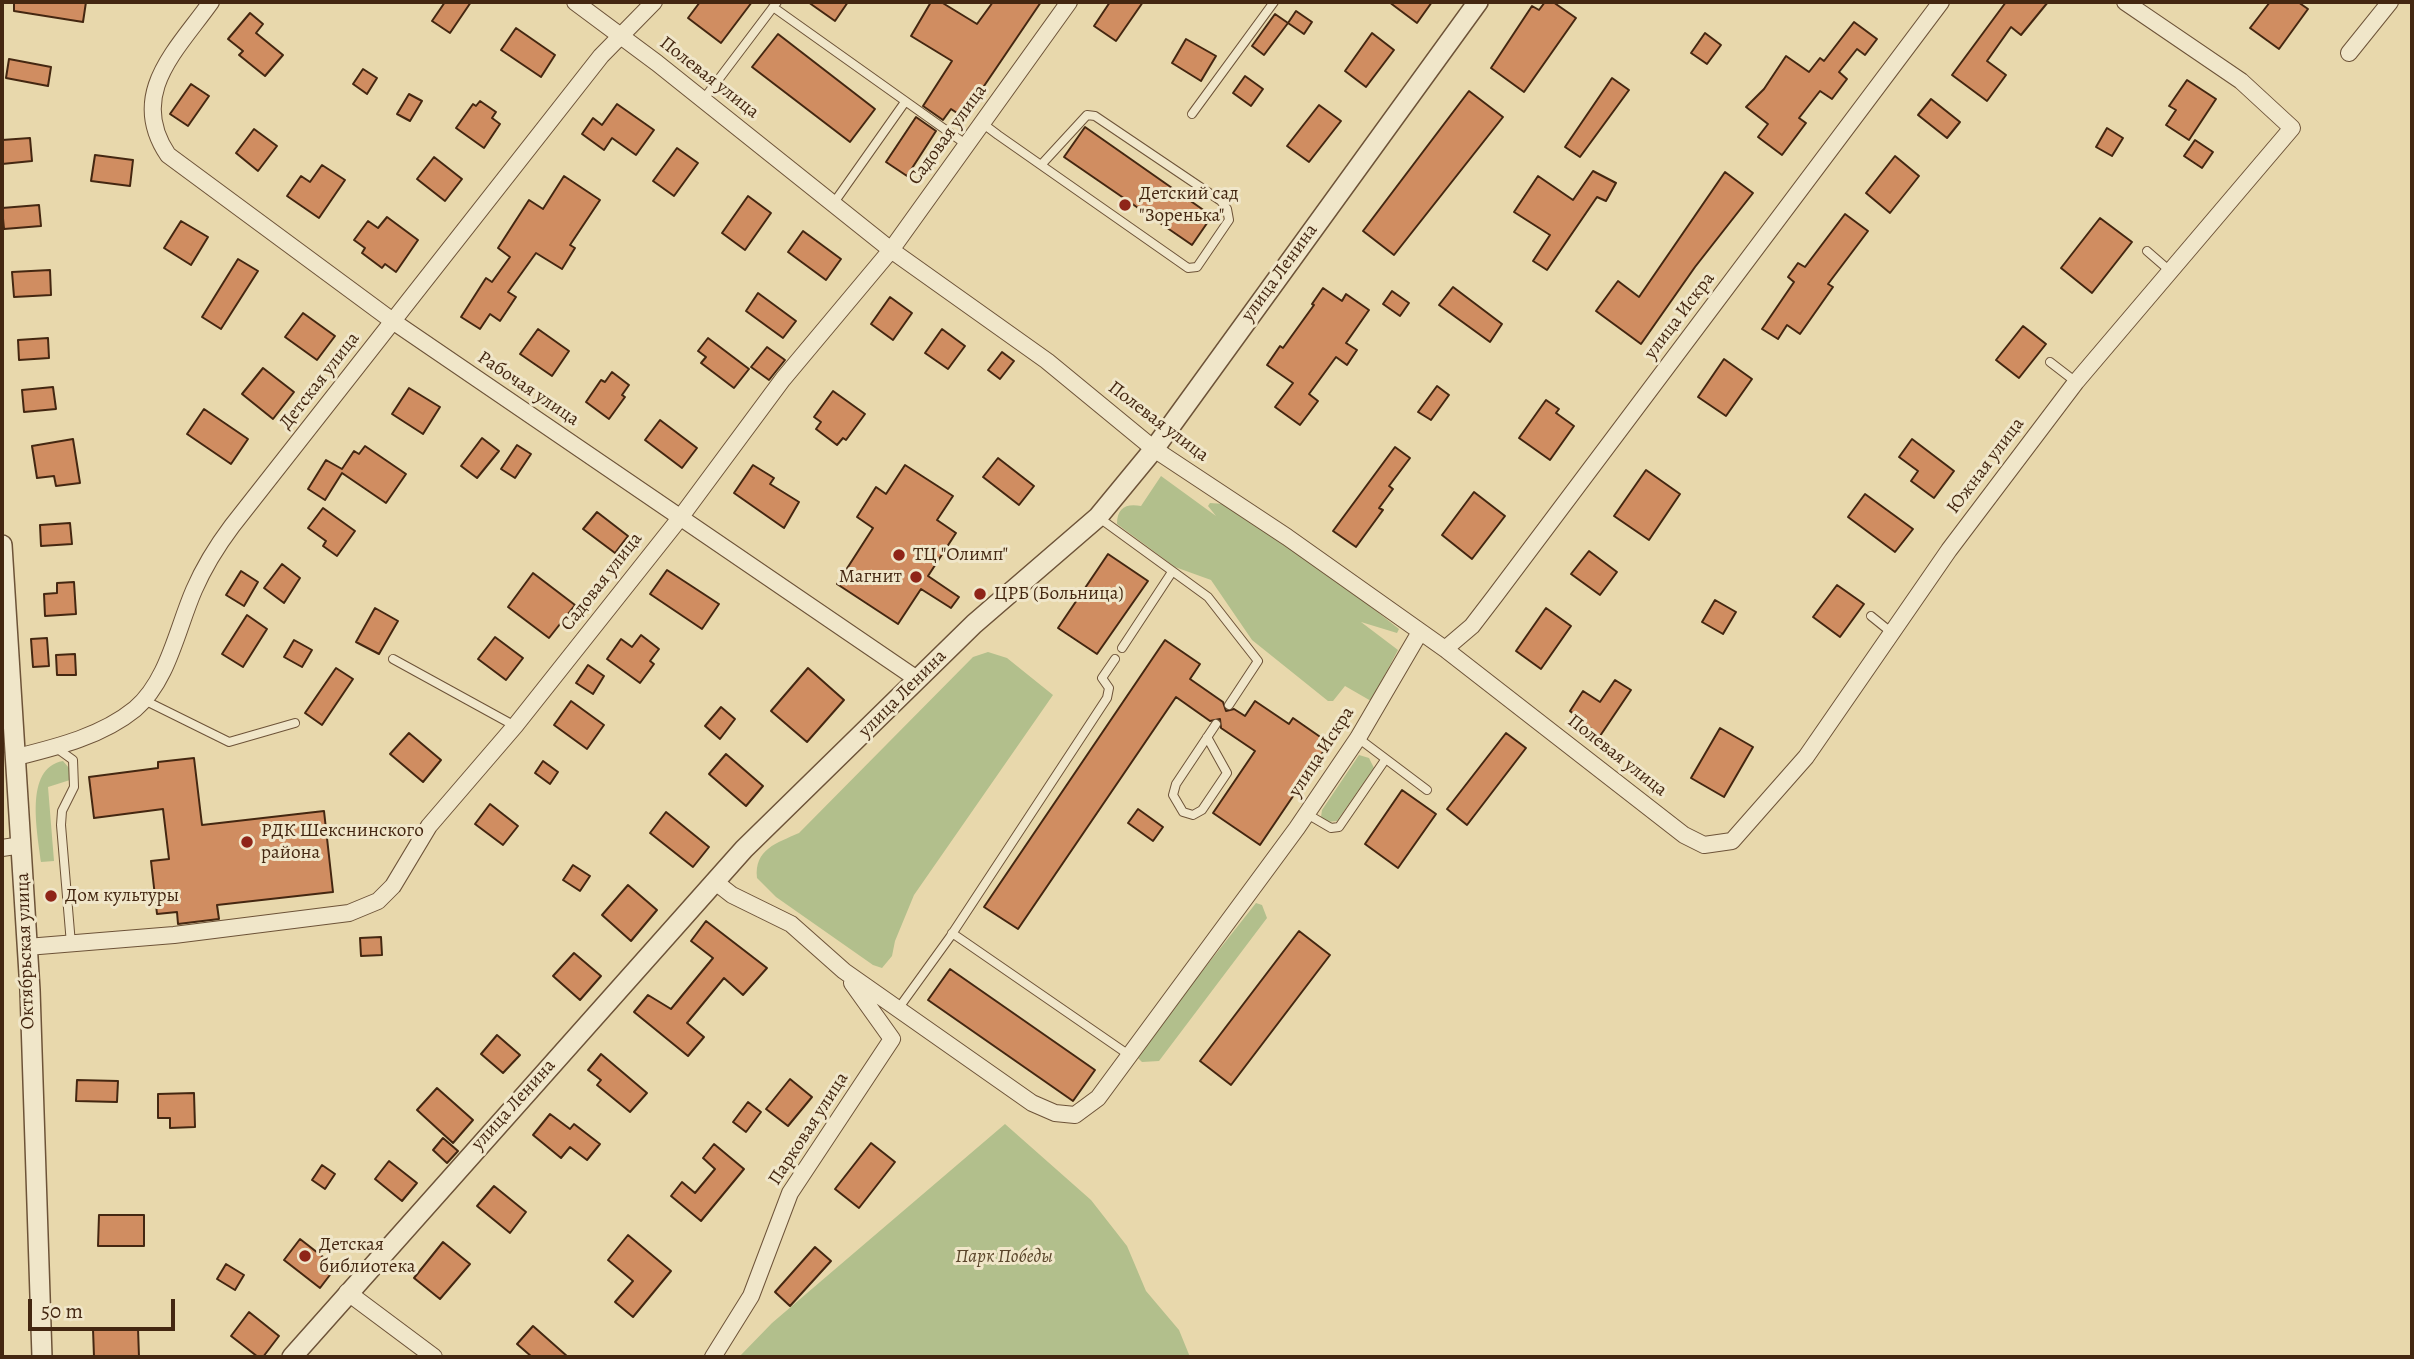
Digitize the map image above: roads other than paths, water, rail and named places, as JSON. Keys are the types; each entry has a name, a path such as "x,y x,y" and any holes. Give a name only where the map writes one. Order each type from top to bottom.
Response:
{"street":[{"name":"Рабочая улица","path":"211,2 157,82 150,103 158,139 168,155 394,322 917,679"},
{"name":"Полевая улица","path":"575,2 891,250 1046,361 1154,449 1287,537 1445,649 1684,835 1704,845 1732,841"},
{"name":"Детская улица","path":"17,758 107,727 144,700 162,670 201,575 221,541 620,36 654,2"},
{"name":"Садовая улица","path":"27,947 174,935 349,913 365,908 393,886 429,826 515,726 680,518 783,380 891,250 1069,2"},
{"name":"улица Ленина","path":"292,1357 714,881 974,624 1098,517 1154,449 1478,2"},
{"name":"улица Искра","path":"1445,649 1472,625 1941,2"},
{"name":"Южная улица","path":"1732,841 1806,757 1949,550 2076,382 2292,128 2241,81 2125,2"},
{"path":"2349,53 2390,2"},
{"name":"Октябрьская улица","path":"2,545 22,845 42,1357"},
{"name":"улица Искра","path":"1126,1058 1307,814 1358,738 1420,632"},
{"path":"2,848 22,845"},
{"path":"714,881 732,895 791,924 844,971 1032,1103 1055,1114 1075,1115 1090,1106 1126,1058"},
{"name":"Парковая улица","path":"713,1357 751,1296 790,1193 891,1039 844,971"},
{"path":"347,1292 434,1357"}],"lane":[{"path":"1192,114 1274,2"},
{"path":"703,100 775,4 905,103 967,145"},
{"path":"833,204 905,103"},
{"path":"982,123 1041,165 1188,268 1197,267 1229,219 1227,209 1221,201 1095,116 1087,115 1041,165"},
{"path":"2147,251 2170,271"},
{"path":"2050,362 2076,382"},
{"path":"1098,517 1208,597 1258,661 1229,705"},
{"path":"1122,648 1172,572"},
{"path":"1871,616 1892,633"},
{"path":"393,659 515,726"},
{"path":"898,1009 952,933 1107,698 1108,688 1102,678 1115,659"},
{"path":"144,700 229,742 295,723"},
{"path":"1207,737 1227,773 1202,810 1193,815 1183,812 1173,796 1176,784 1207,737 1216,724"},
{"path":"1358,738 1427,789"},
{"path":"55,747 73,760 75,787 62,811 61,825 71,944"},
{"path":"1307,814 1331,828 1339,827 1385,760"},
{"path":"952,933 1126,1058"}],"place":[{"name":"Детский сад \"Зоренька\"","path":"1125,205"},
{"name":"ТЦ \"Олимп\"","path":"899,555"},
{"name":"Магнит","path":"916,577"},
{"name":"ЦРБ (Больница)","path":"980,594"},
{"name":"РДК Шекснинского района","path":"247,842"},
{"name":"Дом культуры","path":"51,896"},
{"name":"Детская библиотека","path":"305,1256"}],"park label":[{"name":"Парк Победы","path":"1004,1257"}]}
